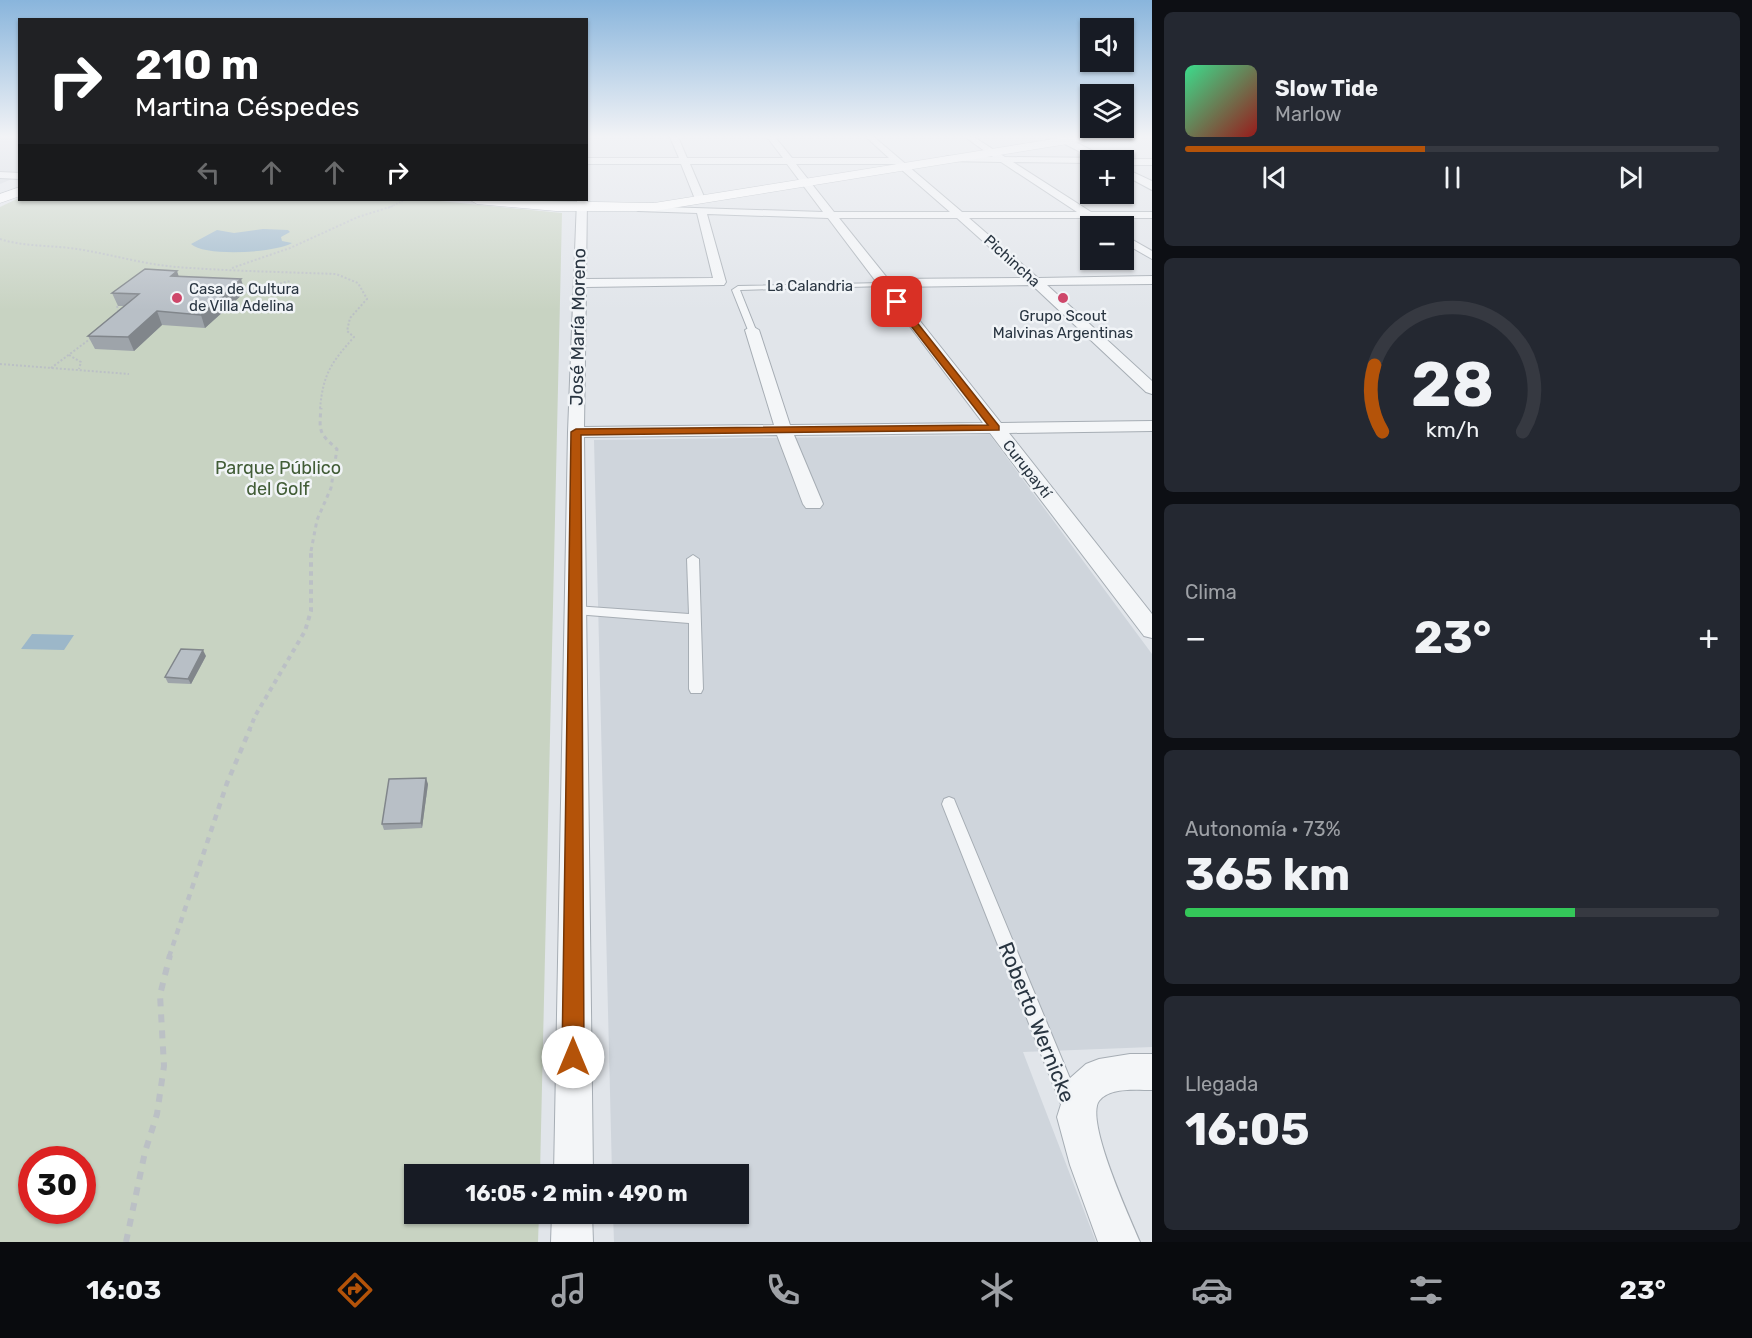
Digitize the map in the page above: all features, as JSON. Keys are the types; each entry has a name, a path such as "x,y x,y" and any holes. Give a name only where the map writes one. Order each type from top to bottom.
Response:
{"main road":[{"path":"536,201 638,208 700,204 744,195"},
{"path":"488,201 556,207 576,204"}],"street":[{"path":"579,283 720,282 697,195"},
{"name":"Curupaytí","path":"817,195 883,284 1150,624"},
{"name":"Pichincha","path":"938,195 1152,389"},
{"path":"1058,195 1088,215"},
{"name":"José María Moreno","path":"573,1164 576,432 579,283 576,204"},
{"path":"700,204 833,215 1152,215"},
{"path":"1134,244 1152,256"},
{"name":"La Calandria","path":"883,284 1152,280"},
{"path":"752,330 784,431 813,504"},
{"path":"576,432 1152,426"},
{"path":"1076,1117 1082,1092 1099,1077 1130,1072 1152,1072"},
{"name":"Roberto Wernicke","path":"1076,1117 1089,1165 1119,1242"},
{"path":"572,1224 572,1242"}],"lane":[{"name":"La Calandria","path":"752,330 735,291 738,288 883,284"},
{"path":"693,559 696,689"},
{"path":"575,610 695,619"},
{"name":"Roberto Wernicke","path":"950,804 1076,1117"}],"path":[{"path":"231,269 287,249 358,217 398,205 404,201"},
{"path":"0,239 13,243 91,250 148,264 270,273 308,272 340,275 358,283 367,301 350,318 347,331 354,337 332,362 322,387 319,429 322,436 337,449 331,488 317,520 311,547 311,611 305,631 255,716 227,783 164,972 160,995 163,1076 157,1114 145,1152 126,1242"},
{"path":"241,293 291,281"},
{"path":"232,290 244,291 235,299"},
{"path":"113,322 120,316 117,306"},
{"path":"51,368 97,334"},
{"path":"90,339 98,340"},
{"path":"69,355 81,362 78,370"},
{"path":"0,364 129,374"}],"shaded area":[{"path":"990,435 1152,654 1152,1047 1023,1052 1096,1242 614,1242 613,1224 749,1224 749,1164 612,1164 594,440"}],"green space":[{"name":"Parque Público del Golf","path":"18,198 18,201 440,201 562,213 540,1164 404,1164 404,1224 539,1224 538,1242 0,1242 0,207"}],"water":[{"path":"263,229 288,230 290,232 281,237 282,241 292,243 271,249 240,252 210,251 191,244 217,230 234,233"},
{"path":"32,634 74,635 64,650 21,649"}],"building":[{"path":"145,269 177,271 171,276 241,279 201,315 157,311 128,337 88,336 139,294 112,293"},
{"path":"181,649 203,650 188,679 165,677"},
{"path":"426,778 421,823 382,824 389,779"}],"place":[{"name":"Casa de Cultura de Villa Adelina","path":"177,298"},
{"name":"Grupo Scout Malvinas Argentinas","path":"1063,298"}],"route":[{"path":"573,1057 576,432 996,428 897,302"}]}
